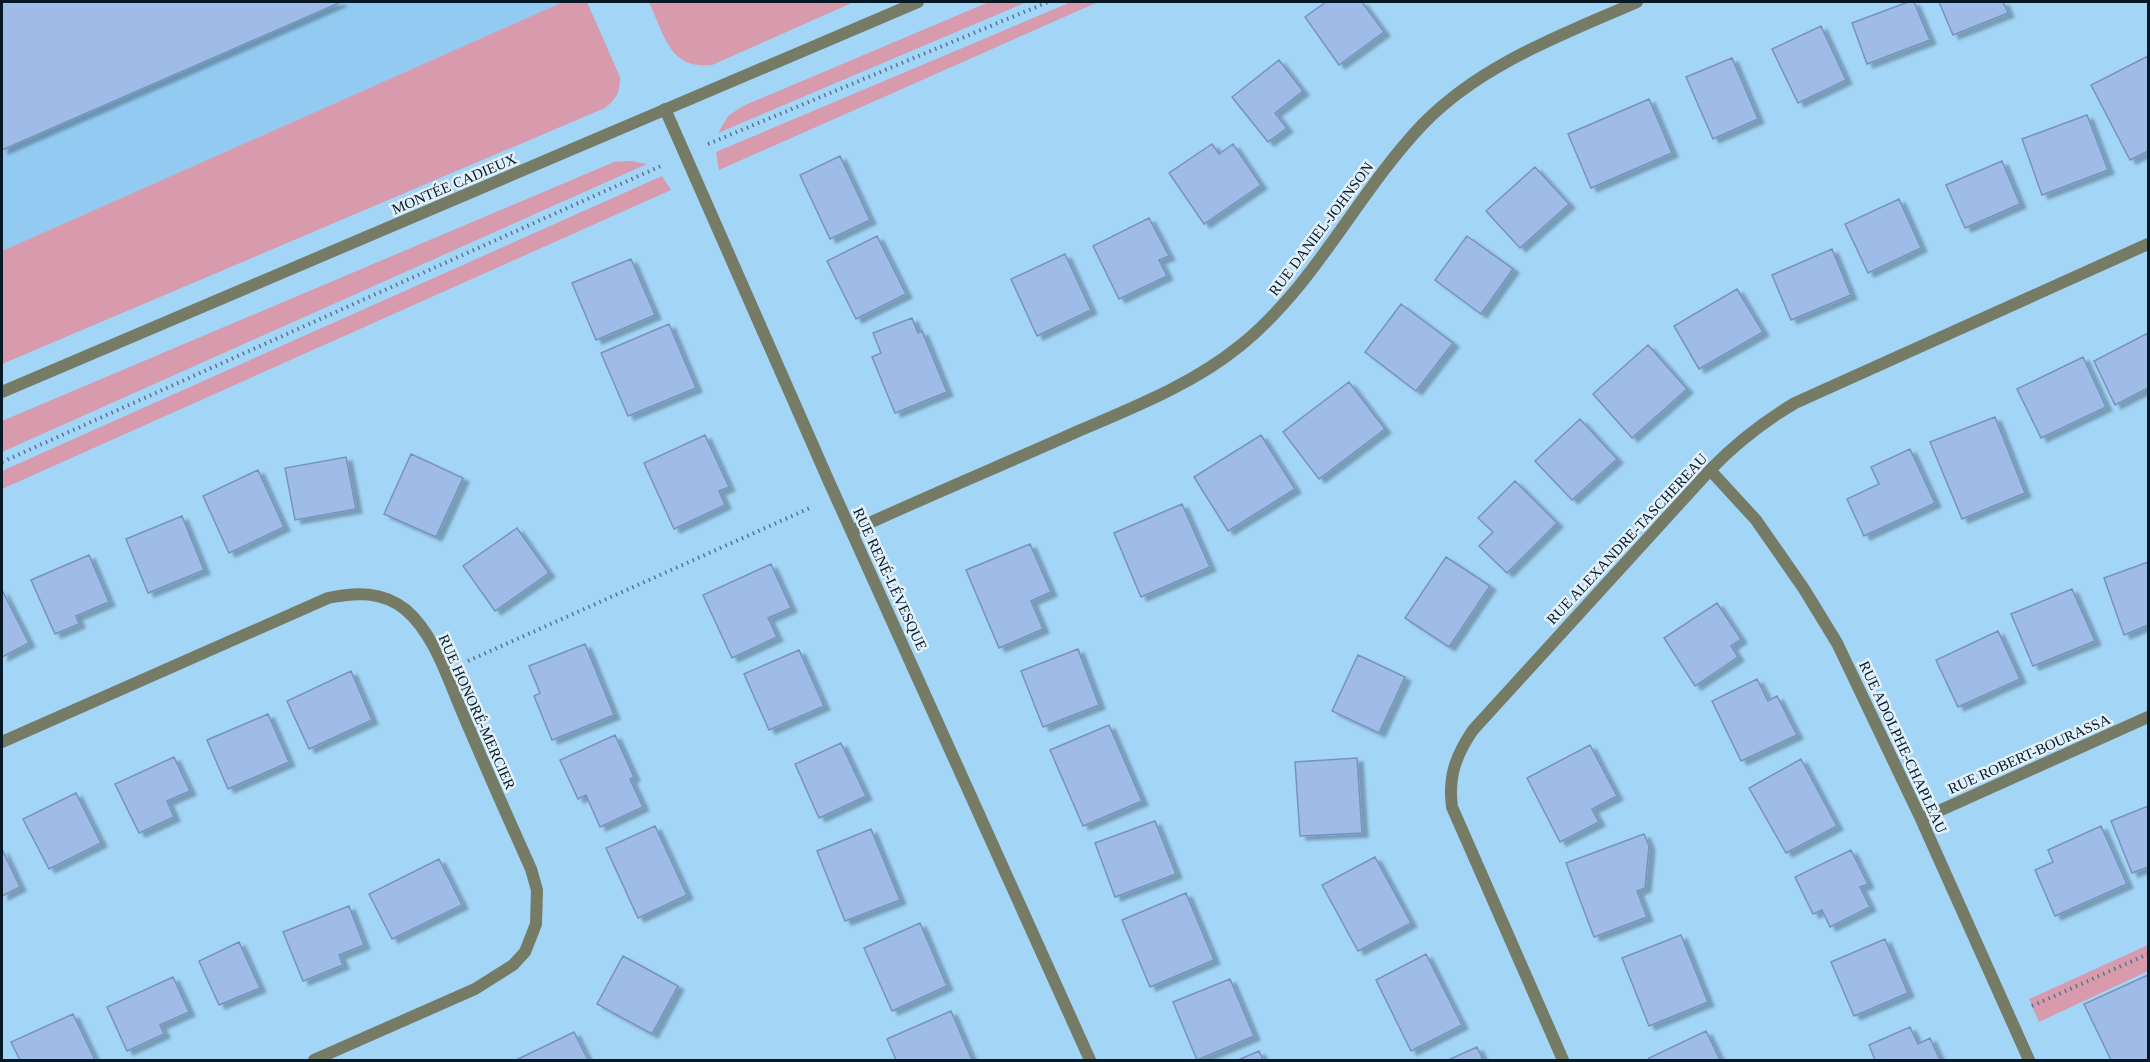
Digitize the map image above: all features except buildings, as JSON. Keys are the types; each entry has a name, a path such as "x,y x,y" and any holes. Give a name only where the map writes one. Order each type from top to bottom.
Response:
{"street":[{"name":"MONTÉE CADIEUX","path":"2,392 918,2"},
{"name":"RUE DANIEL-JOHNSON","path":"852,531 1131,408 1213,366 1242,344 1293,296 1397,154 1424,123 1497,68 1637,2"},
{"name":"RUE RENÉ-LÉVESQUE","path":"665,109 1090,1060"},
{"name":"RUE ALEXANDRE-TASCHEREAU","path":"1563,1060 1460,829 1449,787 1453,767 1473,730 1736,443 1795,403 2148,244"},
{"name":"RUE ADOLPHE-CHAPLEAU","path":"1710,470 1756,520 1804,589 1837,644 1921,819 2029,1060"},
{"name":"RUE HONORÉ-MERCIER","path":"2,742 328,598 364,593 378,596 405,609 415,619 425,633 445,673 531,869 537,890 536,924 525,952 496,978 314,1060"},
{"name":"RUE ROBERT-BOURASSA","path":"1921,819 2148,717"}],"path":[{"path":"714,142 1047,2"},
{"path":"2,462 654,169"},
{"path":"466,662 812,507"},
{"path":"2032,1006 2148,954"}],"shaded area":[{"path":"2,2 563,2 2,251"},
{"path":"563,2 587,2 620,77 617,94 605,108 2,364 2,251"},
{"path":"649,2 854,2 712,65 698,65 686,62 670,47"},
{"path":"989,2 1027,2 718,133 728,116 743,106"},
{"path":"1071,2 1098,2 719,170 716,152"},
{"path":"631,161 647,164 2,452 2,421 614,162"},
{"path":"662,176 671,190 2,489 2,471"},
{"path":"2148,945 2148,971 2039,1022 2029,999"}]}
